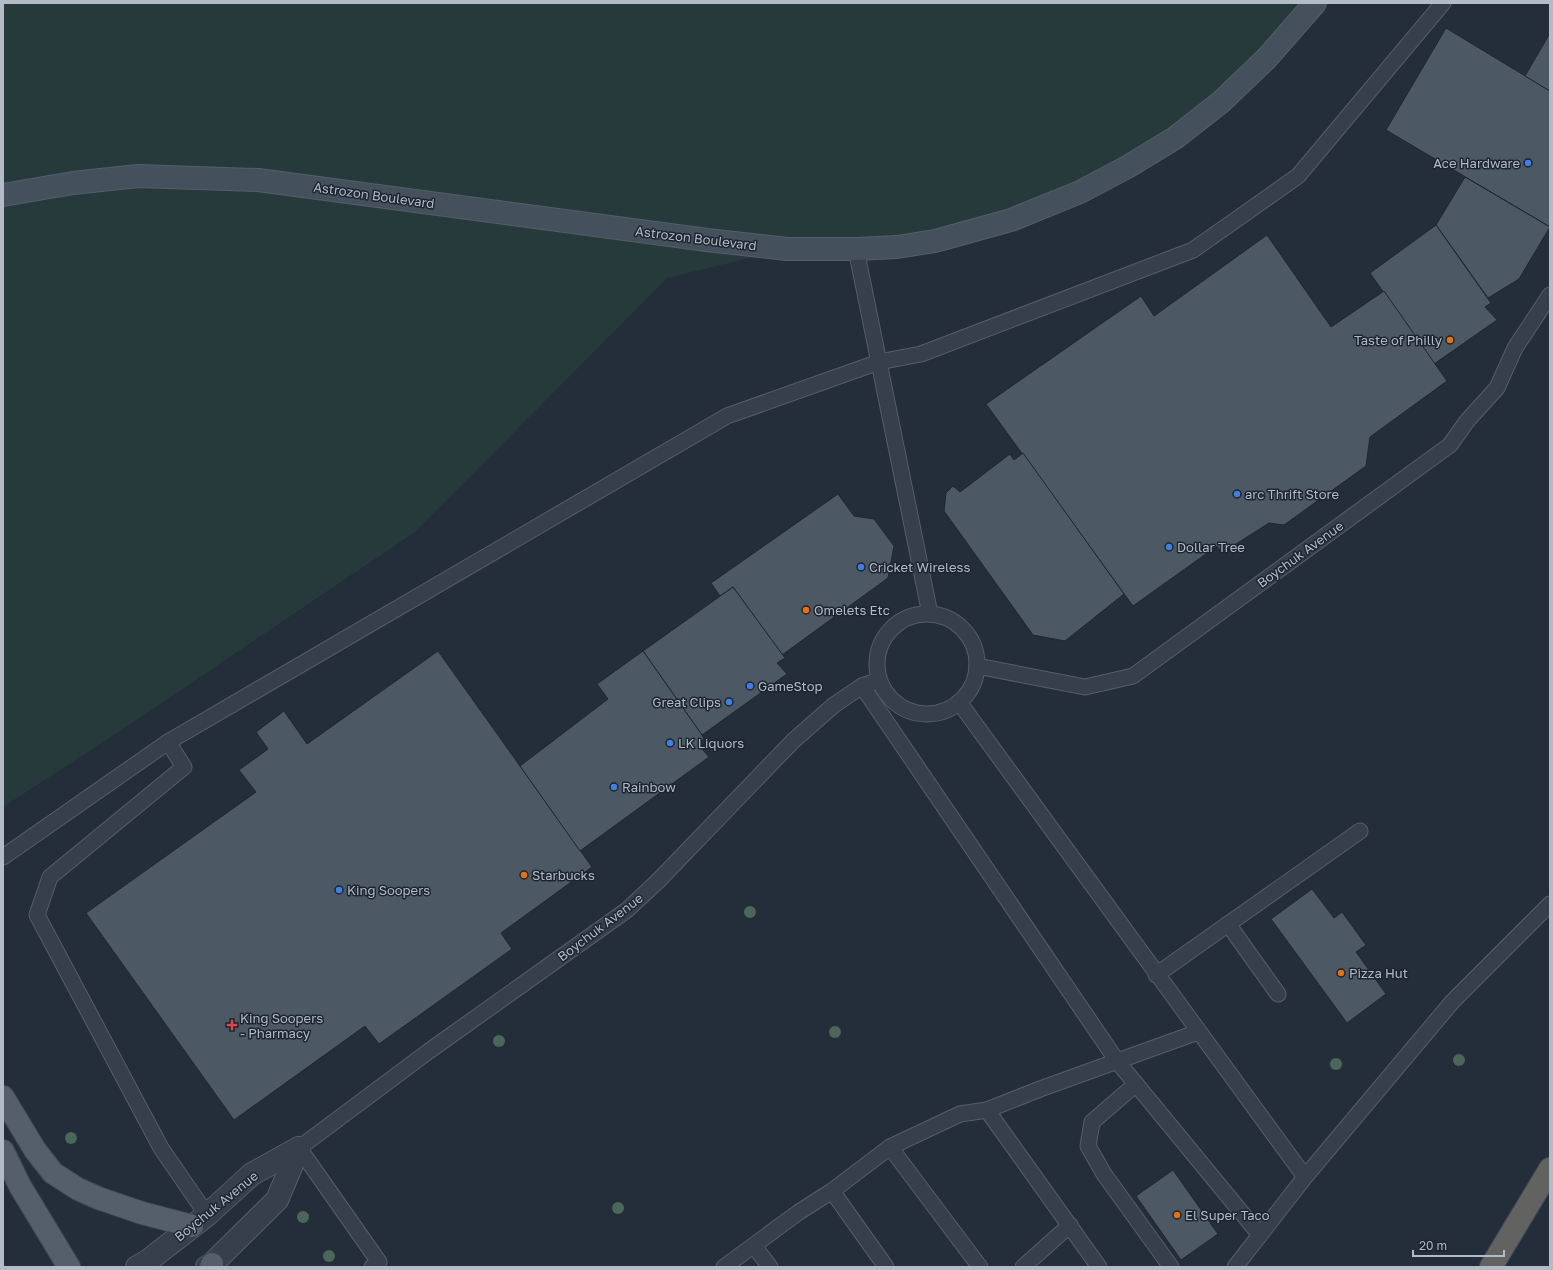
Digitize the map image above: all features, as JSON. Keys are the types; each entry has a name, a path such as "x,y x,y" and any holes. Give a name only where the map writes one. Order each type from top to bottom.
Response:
{"highway":[{"path":"1491,1267 1550,1169"}],"main road":[{"name":"Astrozon Boulevard","path":"3,195 73,183 138,176 258,180 707,240 787,249 856,249 897,247 935,241 1011,220 1080,192 1129,166 1175,138 1221,102 1266,59 1314,3"},
{"path":"3,1097 35,1150 53,1173 78,1189 142,1214 200,1220"},
{"path":"3,1151 20,1186 69,1267"}],"street":[{"name":"Boychuk Avenue","path":"137,1267 149,1260 200,1220 252,1174 299,1148"},
{"path":"210,1266 277,1200 299,1148"}],"lane":[{"path":"3,857 168,742 727,416 879,362 921,354 1193,250 1298,176 1443,3"},
{"path":"856,249 930,614"},
{"name":"Boychuk Avenue","path":"977,666 1085,687 1133,676 1450,445 1467,421 1497,388 1516,348 1550,295"},
{"path":"930,614 954,622 967,634 974,648 977,666 971,689 959,702 945,711 928,715 908,711 887,695 879,680 877,661 881,644 893,627 913,616 930,614"},
{"name":"Boychuk Avenue","path":"299,1148 469,1022 627,910 658,881 793,741 834,705 862,686 879,680"},
{"path":"862,686 1118,1062 1260,1235"},
{"path":"959,702 1305,1178"},
{"path":"168,742 184,767 50,877 37,914 200,1220"},
{"path":"1156,975 1360,831"},
{"path":"1235,1267 1305,1178 1452,1002 1550,904"},
{"path":"1228,924 1278,994"},
{"path":"724,1267 799,1212 832,1191 890,1147 960,1114 987,1110 1040,1089 1198,1032"},
{"path":"1136,1084 1092,1122 1088,1146 1104,1174 1171,1267"},
{"path":"987,1110 1099,1267"},
{"path":"890,1147 980,1267"},
{"path":"299,1148 378,1265"},
{"path":"832,1191 886,1267"},
{"path":"1023,1267 1070,1225"},
{"path":"754,1246 770,1267"}],"green space":[{"path":"3,3 1300,3 1221,102 1080,192 935,241 787,249 667,278 415,532 120,731 3,807"}],"building":[{"path":"1446,28 1550,91 1550,227 1386,130"},
{"path":"1550,33 1550,91 1525,76"},
{"path":"1465,177 1550,227 1519,279 1488,298 1436,225"},
{"path":"1436,225 1491,303 1485,307 1497,320 1434,364 1370,273"},
{"path":"1267,235 1331,327 1384,291 1447,381 1370,437 1366,466 1284,525 1269,523 1222,553 1217,546 1133,606 986,404 1141,296 1154,316"},
{"path":"1023,453 1124,594 1065,641 1033,635 944,511 946,493 953,486 960,492 1010,454 1014,460"},
{"path":"838,494 854,516 874,519 894,546 888,578 782,655 733,587 720,596 711,583"},
{"path":"733,587 785,658 777,663 787,674 702,735 643,651"},
{"name":"King Soopers","path":"438,651 592,867 501,933 512,949 379,1044 365,1026 234,1120 86,913 256,792 239,770 268,749 256,732 284,711 307,744"},
{"path":"643,651 702,735 704,739 698,744 709,757 580,851 520,766 608,699 597,684"},
{"name":"Pizza Hut","path":"1312,889 1334,918 1342,912 1366,945 1356,952 1386,994 1347,1023 1271,919"},
{"name":"El Super Taco","path":"1173,1170 1218,1234 1181,1260 1136,1196"}],"place":[{"name":"Ace Hardware","path":"1528,163"},
{"name":"Taste of Philly","path":"1450,340"},
{"name":"arc Thrift Store","path":"1237,494"},
{"name":"Dollar Tree","path":"1169,547"},
{"name":"Cricket Wireless","path":"861,567"},
{"name":"Omelets Etc","path":"806,610"},
{"name":"GameStop","path":"750,686"},
{"name":"Great Clips","path":"729,702"},
{"name":"LK Liquors","path":"670,743"},
{"name":"Rainbow","path":"614,787"},
{"name":"Starbucks","path":"524,875"},
{"name":"King Soopers","path":"339,890"},
{"name":"Pizza Hut","path":"1341,973"},
{"name":"King Soopers - Pharmacy","path":"232,1025"},
{"name":"El Super Taco","path":"1177,1215"}]}
